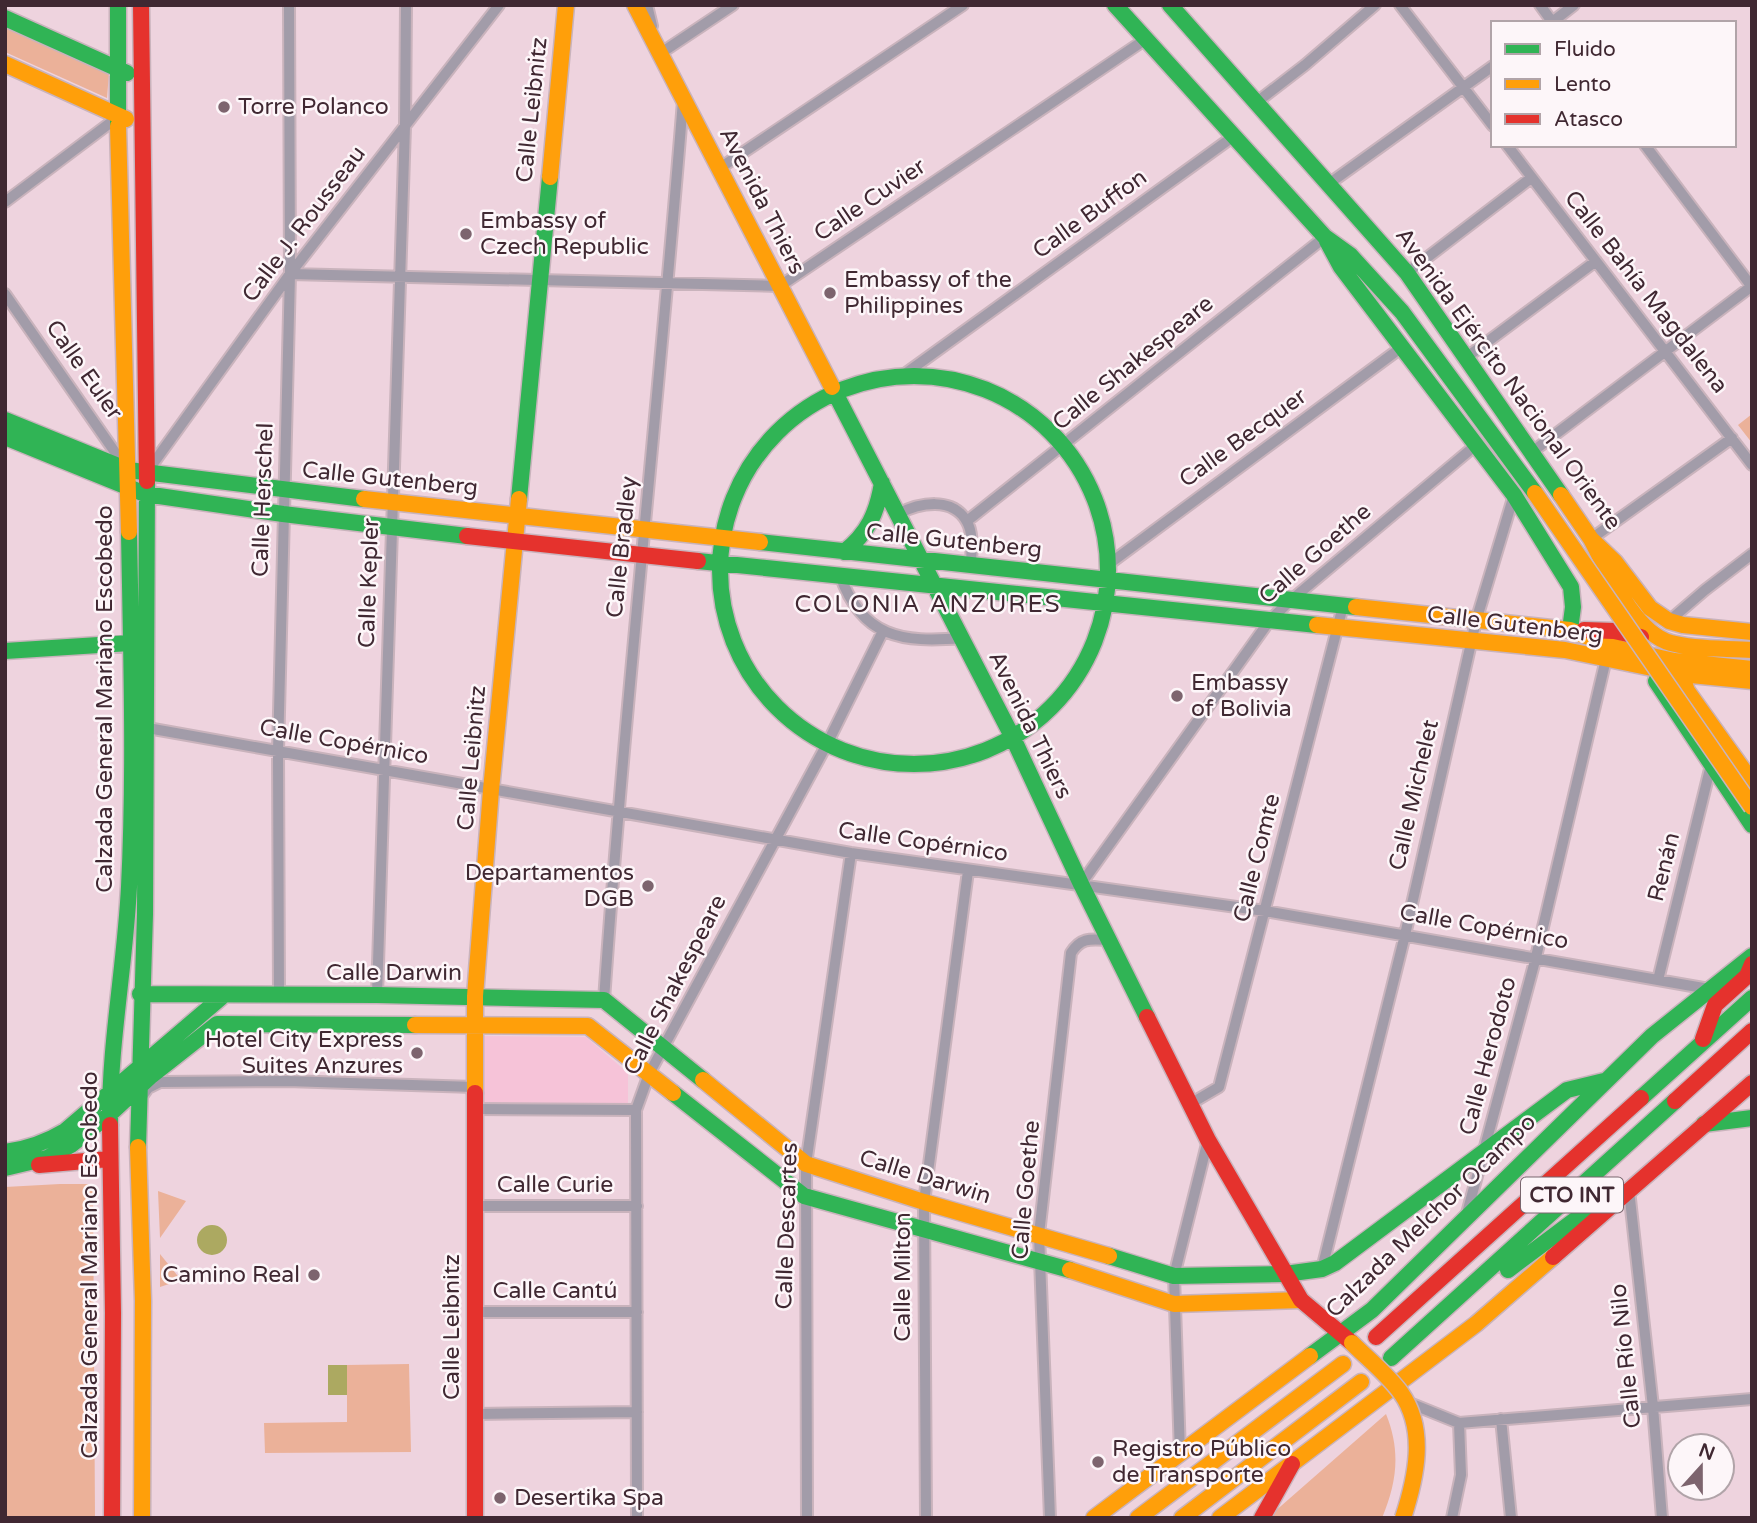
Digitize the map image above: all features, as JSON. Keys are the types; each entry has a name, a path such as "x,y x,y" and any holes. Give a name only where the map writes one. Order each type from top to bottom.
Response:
{"main road":[{"name":"Calzada General Mariano Escobedo","path":"118,5 118,117 130,642 139,727 145,914 137,1095 143,1301 142,1518"},
{"name":"Calzada General Mariano Escobedo","path":"112,1518 110,1093 129,888 139,727 147,472 141,5"},
{"name":"Calle Leibnitz","path":"475,1518 475,996 491,790 566,5"},
{"name":"Avenida Thiers","path":"635,5 1013,738 1108,940 1208,1140 1301,1300 1347,1338 1403,1398 1412,1416 1417,1444 1415,1479 1403,1518"},
{"path":"1115,5 1325,237 1350,255 1402,312 1535,493 1752,807"},
{"name":"Avenida Ejército Nacional Oriente","path":"1179,8 1257,102 1407,273 1591,539 1615,562 1650,608 1669,621"},
{"path":"5,18 120,71 142,77"},
{"path":"5,64 118,117 142,123"},
{"path":"1325,237 1341,267 1514,495 1571,587 1573,607 1570,630 1614,631 1668,643 1752,650"},
{"path":"902,376 947,379 991,392 1031,414 1064,446 1088,481 1103,521 1109,564 1107,603 1095,644 1075,681 1047,713 1013,738 969,757 921,764 873,760 827,744 790,719 759,687 736,649 723,607 719,563 721,538 729,507 742,478 760,451 790,421 835,392 856,384 902,376"},
{"name":"Calle Gutenberg","path":"5,420 128,470 517,516 1570,630 1621,649 1674,661 1752,668"},
{"name":"Calle Gutenberg","path":"5,437 145,494 283,514 514,542 1565,650 1681,674 1752,681"},
{"path":"844,552 870,528 878,509 882,484"},
{"path":"1591,539 1639,620 1668,643"},
{"path":"1669,621 1683,625 1752,632"},
{"path":"5,651 130,642"},
{"path":"1647,667 1752,825"},
{"path":"1681,674 1687,691 1752,782"},
{"name":"Calzada Melchor Ocampo","path":"1094,1518 1180,1454 1347,1338 1372,1310 1604,1081 1652,1036 1752,956"},
{"path":"1702,1042 1715,1005 1747,976 1752,964"},
{"name":"Calle Darwin","path":"140,995 475,996 604,1000 806,1164 1174,1276 1285,1274 1322,1269 1335,1263 1567,1090 1604,1081"},
{"path":"5,1152 30,1148 64,1133 224,995"},
{"name":"CTO INT","path":"1376,1337 1752,999"},
{"path":"5,1168 47,1158 71,1145 137,1095 216,1024 588,1026 804,1196 1039,1260 1174,1304 1301,1300"},
{"name":"CTO INT","path":"1391,1358 1477,1283 1752,1031"},
{"name":"CTO INT","path":"1222,1517 1476,1324 1752,1083"},
{"path":"1704,1124 1752,1118"},
{"path":"5,1168 109,1159"},
{"path":"1477,1283 1510,1269 1575,1220 1612,1205"},
{"path":"1138,1518 1343,1364"},
{"path":"1182,1518 1361,1382"},
{"path":"1262,1518 1292,1464"}],"street":[{"name":"Calle Herschel","path":"279,995 278,752 290,274 289,5"},
{"name":"Calle Kepler","path":"377,995 405,126 406,5"},
{"name":"Calle J. Rousseau","path":"147,472 290,274 499,5"},
{"path":"647,5 658,49 733,5"},
{"path":"720,168 963,5"},
{"path":"1257,102 1306,65 1375,5"},
{"path":"1400,5 1491,123"},
{"path":"1540,5 1551,21"},
{"path":"1553,21 1574,5"},
{"name":"Calle Cuvier","path":"780,286 1146,39"},
{"path":"1330,183 1491,67"},
{"name":"Calle Bradley","path":"604,1000 617,813 683,98"},
{"path":"5,202 118,117"},
{"name":"Calle Buffon","path":"902,376 1234,136"},
{"name":"Calle Bahía Magdalena","path":"1508,147 1752,465"},
{"path":"1532,452 1752,286 1647,147"},
{"path":"1407,273 1531,178"},
{"name":"Calle Shakespeare","path":"967,521 1325,237"},
{"path":"1467,357 1596,261"},
{"path":"290,274 780,286"},
{"name":"Calle Euler","path":"5,294 128,470"},
{"name":"Calle Becquer","path":"1109,564 1402,347"},
{"path":"1591,539 1732,438"},
{"name":"Calle Goethe","path":"1081,884 1270,620 1476,445"},
{"name":"Calle Michelet","path":"1322,1269 1405,934 1471,641 1514,495"},
{"path":"898,514 924,503 940,504 955,510 967,521 971,533 971,566"},
{"path":"1669,621 1752,554"},
{"path":"840,575 848,598 863,618 883,631 907,638 928,640 962,638"},
{"name":"Calle Comte","path":"1190,1104 1219,1087 1343,606"},
{"name":"Calle Shakespeare","path":"637,1518 636,1111 649,1074 827,744 883,631"},
{"name":"Calle Herodoto","path":"1466,1217 1536,957 1606,659"},
{"name":"Calle Copérnico","path":"139,727 775,841 1265,911 1709,989"},
{"name":"Renán","path":"1658,979 1711,765"},
{"name":"Calle Descartes","path":"807,1518 806,1164 850,853"},
{"name":"Calle Milton","path":"926,1518 924,1202 968,870"},
{"name":"Calle Goethe","path":"1050,1518 1039,1234 1071,953 1076,944 1084,939 1108,940"},
{"path":"137,1095 160,1082 287,1081 474,1087"},
{"path":"474,1109 636,1111"},
{"path":"1180,1454 1174,1276 1208,1140"},
{"name":"Calle Río Nilo","path":"1629,1190 1653,1407 1662,1518"},
{"name":"Calle Curie","path":"474,1206 637,1206"},
{"name":"Calle Cantú","path":"474,1312 637,1312"},
{"path":"1385,1393 1459,1423 1752,1399"},
{"path":"475,1414 637,1412"},
{"path":"1501,1419 1511,1518"},
{"path":"1452,1518 1461,1475 1459,1423"}],"shaded area":[{"path":"5,26 109,73 107,98 5,52"},
{"path":"1752,414 1752,443 1738,425"},
{"path":"482,1036 586,1037 628,1073 628,1112 482,1116"},
{"path":"93,1184 95,1518 5,1518 5,1187"},
{"path":"158,1191 186,1201 160,1238"},
{"path":"212,1225 223,1229 227,1240 223,1251 212,1255 201,1251 197,1240 201,1229"},
{"path":"160,1254 181,1280 160,1287"},
{"path":"409,1364 411,1452 265,1453 264,1423 347,1422 347,1365"},
{"path":"328,1365 347,1365 347,1395 328,1395"},
{"path":"1386,1414 1394,1441 1395,1466 1391,1492 1382,1518 1270,1518 1273,1513"}],"traffic: fast":[{"path":"118,5 118,126"},
{"path":"1115,5 1325,237 1350,255 1402,312 1535,493"},
{"path":"1170,5 1407,273 1561,495"},
{"path":"5,18 127,73"},
{"path":"519,499 550,177"},
{"path":"1327,241 1341,267 1514,495 1571,587 1573,607 1570,630"},
{"path":"914,376 952,380 988,391 1022,409 1051,433 1075,462 1093,496 1104,532 1108,570 1104,608 1093,644 1075,678 1051,707 1022,731 988,749 952,760 914,764 876,760 840,749 806,731 777,707 753,678 735,644 724,608 720,570 724,532 735,496 753,462 777,433 806,409 840,391 876,380 914,376"},
{"path":"832,387 1013,738 1147,1017"},
{"path":"5,420 128,470 364,499"},
{"path":"5,437 145,494 467,536"},
{"path":"138,1147 145,914 147,481"},
{"path":"844,552 870,522 882,483"},
{"path":"110,1125 112,1065 127,917 131,843 129,532"},
{"path":"760,542 1356,607"},
{"path":"698,561 1317,625"},
{"path":"5,651 130,643"},
{"path":"1656,681 1752,825"},
{"path":"1310,1356 1372,1310 1652,1036 1752,956"},
{"path":"140,994 604,1000 703,1080"},
{"path":"5,1152 36,1145 65,1131 224,995"},
{"path":"1641,1098 1752,998"},
{"path":"5,1168 47,1158 71,1145 217,1024 415,1025"},
{"path":"1109,1256 1174,1276 1285,1274 1322,1269 1335,1263 1567,1090 1604,1081"},
{"path":"673,1093 804,1196 1070,1270"},
{"path":"1391,1358 1675,1101"},
{"path":"1704,1124 1752,1118"},
{"path":"1508,1270 1575,1220 1612,1205"}],"traffic: slow":[{"path":"550,177 566,5"},
{"path":"635,5 832,387"},
{"path":"5,64 126,119"},
{"path":"118,126 129,532"},
{"path":"1535,493 1752,807"},
{"path":"1561,495 1591,539 1615,562 1650,608 1669,621 1683,625 1752,632"},
{"path":"364,499 760,542"},
{"path":"475,1093 475,996 491,790 519,499"},
{"path":"1591,539 1634,614 1658,637 1691,647 1752,650"},
{"path":"1356,607 1570,630 1621,649 1674,661 1752,669"},
{"path":"1317,625 1565,650 1681,674 1752,681"},
{"path":"1681,674 1687,691 1752,782"},
{"path":"415,1025 588,1026 673,1093"},
{"path":"703,1080 806,1164 1109,1256"},
{"path":"138,1147 143,1301 142,1518"},
{"path":"1220,1518 1476,1324 1553,1257"},
{"path":"1070,1270 1174,1304 1301,1300"},
{"path":"1352,1343 1401,1393 1414,1423 1417,1454 1412,1487 1403,1518"},
{"path":"1094,1518 1310,1356"},
{"path":"1138,1518 1343,1364"},
{"path":"1182,1518 1361,1382"}],"traffic: jam":[{"path":"141,5 147,481"},
{"path":"467,536 698,561"},
{"path":"1584,630 1614,631 1641,637"},
{"path":"1703,1039 1715,1005 1747,976 1752,964"},
{"path":"1147,1017 1208,1140 1301,1300 1352,1343"},
{"path":"1675,1101 1752,1031"},
{"path":"1553,1257 1752,1083"},
{"path":"475,1093 475,1518"},
{"path":"1376,1337 1641,1098"},
{"path":"110,1125 112,1518"},
{"path":"39,1165 109,1159"},
{"path":"1262,1518 1292,1464"}],"place":[{"name":"Torre Polanco","path":"224,107"},
{"name":"Embassy of Czech Republic","path":"466,234"},
{"name":"Embassy of the Philippines","path":"830,293"},
{"name":"Embassy of Bolivia","path":"1177,696"},
{"name":"Departamentos DGB","path":"648,886"},
{"name":"Hotel City Express Suites Anzures","path":"417,1053"},
{"name":"Camino Real","path":"314,1275"},
{"name":"Registro Público de Transporte","path":"1098,1462"},
{"name":"Desertika Spa","path":"500,1498"}],"district":[{"name":"COLONIA ANZURES","path":"928,604"}]}
